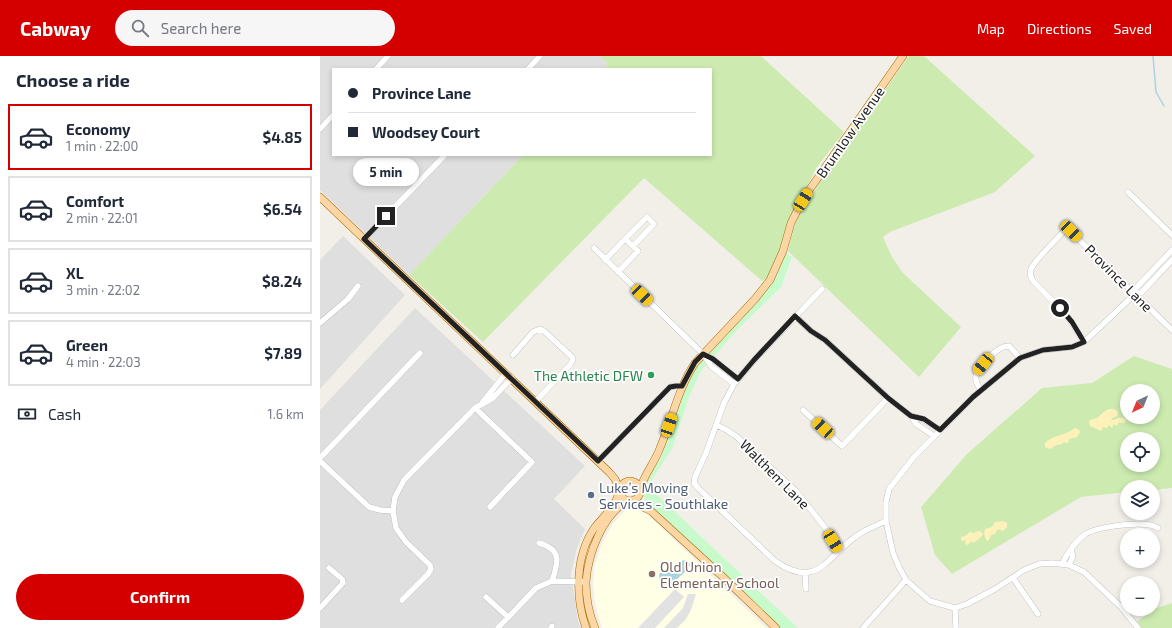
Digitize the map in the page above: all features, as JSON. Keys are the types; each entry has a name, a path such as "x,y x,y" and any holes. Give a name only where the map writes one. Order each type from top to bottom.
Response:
{"main road":[{"name":"Brumlow Avenue","path":"640,491 664,440 682,386 695,362 755,299 767,284 783,251 791,223 803,200 903,56"},
{"path":"320,198 598,461 617,483 622,498 651,511 718,572 776,628"},
{"name":"Brumlow Avenue","path":"629,480 639,477 651,467"},
{"path":"609,472 637,483 651,511"},
{"path":"586,628 580,602 579,581 582,558 588,539 598,523 616,501 622,483 629,480"},
{"path":"595,628 589,610 586,582 588,569 600,534 610,517 619,506 637,498 640,491"}],"street":[{"path":"377,68 388,56"},
{"path":"529,68 540,56"},
{"path":"320,129 332,117"},
{"path":"364,239 444,156"},
{"path":"1128,192 1172,235"},
{"path":"605,260 647,217 654,224 633,246"},
{"name":"Province Lane","path":"1084,342 1068,317 1033,281 1030,274 1030,269 1035,263 1063,232 1068,229 1172,330"},
{"path":"618,272 638,251 625,239"},
{"path":"594,248 703,354 710,366 734,384"},
{"path":"1135,294 1136,288 1172,250"},
{"path":"1138,628 1100,586 1084,572 1062,564 1040,564 1024,570 977,600 955,608 930,601 906,580 899,568 893,553 886,521 886,502 889,489 914,457 981,390 1020,358 1043,350 1072,347 1084,342 1135,294 1141,293 1172,260"},
{"path":"1155,268 1161,272"},
{"path":"320,323 348,299 358,286"},
{"path":"822,289 754,360 734,384 724,403 706,454 694,480 696,486 775,561 792,570 805,572 819,569 855,537 886,521"},
{"path":"795,316 811,331 825,340 888,398 911,416 916,424 934,436"},
{"path":"513,355 534,332 539,329 544,331 572,357 573,359 570,365 536,401"},
{"path":"981,390 977,384 976,372 990,355 1000,347 1009,346 1020,358"},
{"path":"320,458 420,353"},
{"path":"703,354 713,359 738,379"},
{"path":"402,600 428,574 431,569 430,565 406,542 398,532 392,511 395,497 404,480 509,376"},
{"path":"598,461 670,387 682,386"},
{"path":"803,410 842,446 888,398"},
{"path":"475,408 532,462 490,507"},
{"path":"911,416 924,419 940,430"},
{"name":"Walthem Lane","path":"716,425 736,436 796,491 827,530 840,551"},
{"path":"320,461 369,507 392,511"},
{"path":"1062,564 1066,554 1085,534 1107,527 1140,524 1151,525 1158,528"},
{"path":"539,543 551,548 556,553 558,559 557,567 552,581"},
{"path":"1069,566 1073,556 1071,550"},
{"path":"320,608 343,583 342,580 329,568"},
{"path":"805,572 806,589"},
{"path":"1013,578 1038,614"},
{"path":"863,628 906,580"},
{"path":"498,628 536,588 552,581 586,582"},
{"path":"486,597 508,617"},
{"path":"955,608 956,628"}],"shaded area":[{"path":"320,56 600,56 608,64 605,68 332,68 332,156 522,156 409,275 320,190"},
{"path":"343,236 405,295 320,389 320,260"},
{"path":"415,308 585,466 554,499 585,529 577,548 571,574 578,621 581,628 320,628 320,410"},
{"name":"Old Union Elementary School","path":"630,505 643,510 766,628 602,628 595,604 593,584 595,564 602,544 612,525"},
{"path":"675,589 684,597 655,628 638,628"},
{"path":"688,594 696,594 691,610 686,619 677,628 664,628 683,608"}],"green space":[{"path":"600,56 761,56 844,132 817,167 790,219 777,260 767,278 762,281 644,178 483,342 409,275 522,156 712,156 712,68 605,68 608,64"},
{"path":"909,56 924,56 1035,156 995,192 890,232 883,237 891,255 902,272 961,327 919,377 788,251 799,215 827,171"},
{"path":"786,253 792,257 781,287 739,328 700,372 689,397 672,449 649,484 657,495 798,628 780,628 648,504 642,493 644,482 662,456 688,379 696,365 761,297 775,279"},
{"path":"1134,356 1172,369 1172,488 1160,489 1160,480 1120,480 1120,493 1081,497 952,574 935,555 921,507 967,454 1042,388 1092,383"},
{"path":"1172,603 1172,628 1142,628 1137,622 1145,616 1160,616 1160,607"}],"sand":[{"path":"1114,409 1118,412 1117,416 1111,420 1120,418 1120,422 1117,426 1114,424 1112,428 1109,425 1107,428 1103,427 1101,431 1090,426 1090,420 1097,418 1105,411"},
{"path":"1075,428 1080,432 1077,437 1069,439 1068,443 1064,442 1050,449 1045,447 1045,443 1048,440"},
{"path":"1003,521 1007,523 1007,527 1003,531 998,529 995,534 991,535 988,541 986,540 984,533 985,529 992,527 995,522"},
{"path":"979,531 983,533 982,536 975,542 971,542 967,545 965,543 966,540 961,540 961,537 970,532 974,533"}],"water":[{"path":"685,560 689,562 690,565 688,568 674,581 662,586 660,584 659,574"}],"waterway":[{"path":"1153,56 1156,92 1164,106"}],"place":[{"name":"The Athletic DFW","path":"651,375"},
{"name":"Luke’s Moving Services - Southlake","path":"591,495"},
{"name":"Old Union Elementary School","path":"652,574"}],"route":[{"path":"386,216 364,239 598,461 670,387 682,386 695,362 703,354 709,356 738,379 744,370 795,316 811,331 825,340 888,398 911,416 924,419 940,430 973,397 1020,358 1043,350 1072,347 1084,342 1072,322 1060,308"}]}
